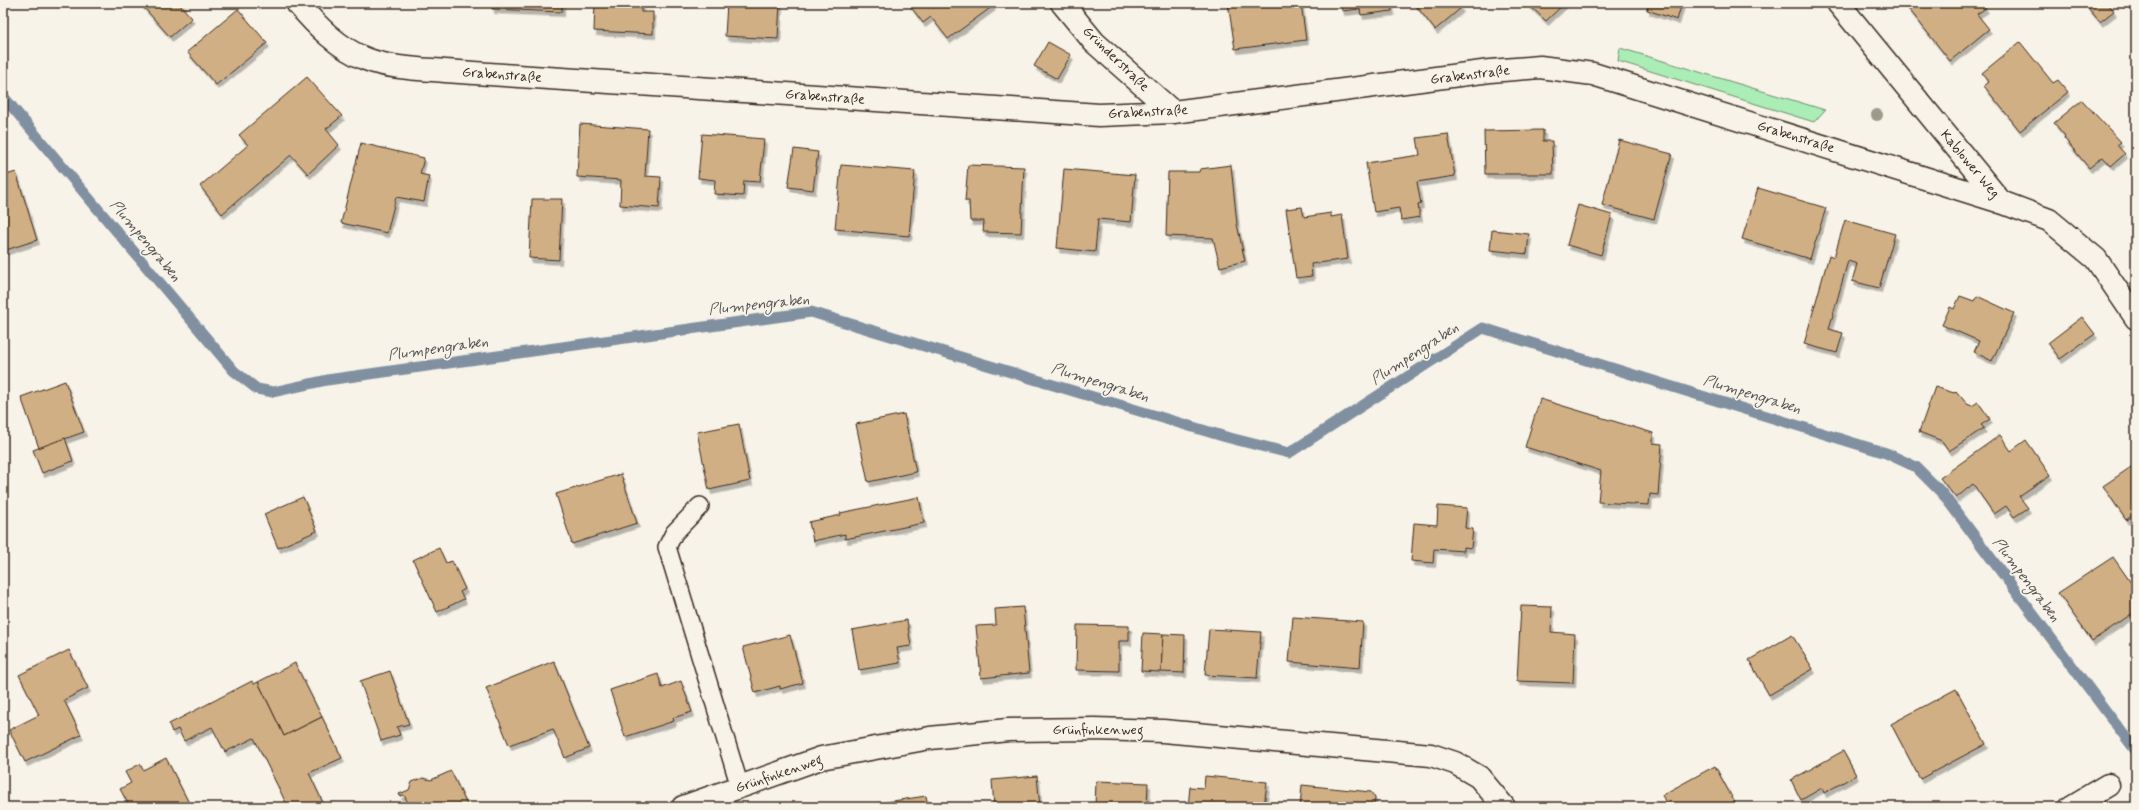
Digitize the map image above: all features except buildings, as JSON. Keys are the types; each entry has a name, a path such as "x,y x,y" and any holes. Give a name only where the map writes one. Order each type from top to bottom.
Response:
{"street":[{"name":"Grabenstraße","path":"297,3 310,18 339,45 366,60 399,66 445,72 1078,113 1173,112 1540,67 1593,74 2001,202"},
{"name":"Gründerstraße","path":"1062,3 1094,42 1173,112"},
{"name":"Kablower Weg","path":"1838,3 2001,202 2049,220 2096,259 2136,318"},
{"name":"Grünfinkenweg","path":"683,807 821,758 930,738 1008,730 1094,729 1163,731 1432,756 1455,763 1479,777 1504,807"},
{"path":"2071,807 2108,785"}],"lane":[{"path":"700,506 674,533 667,547 740,787"}],"green space":[{"path":"1620,48 1825,110 1814,122 1618,61"}],"waterway":[{"name":"Plumpengraben","path":"3,96 234,371 257,389 273,392 327,380 811,312 1226,437 1289,453 1483,328 1886,453 1916,467 1942,493 2136,751"}]}
